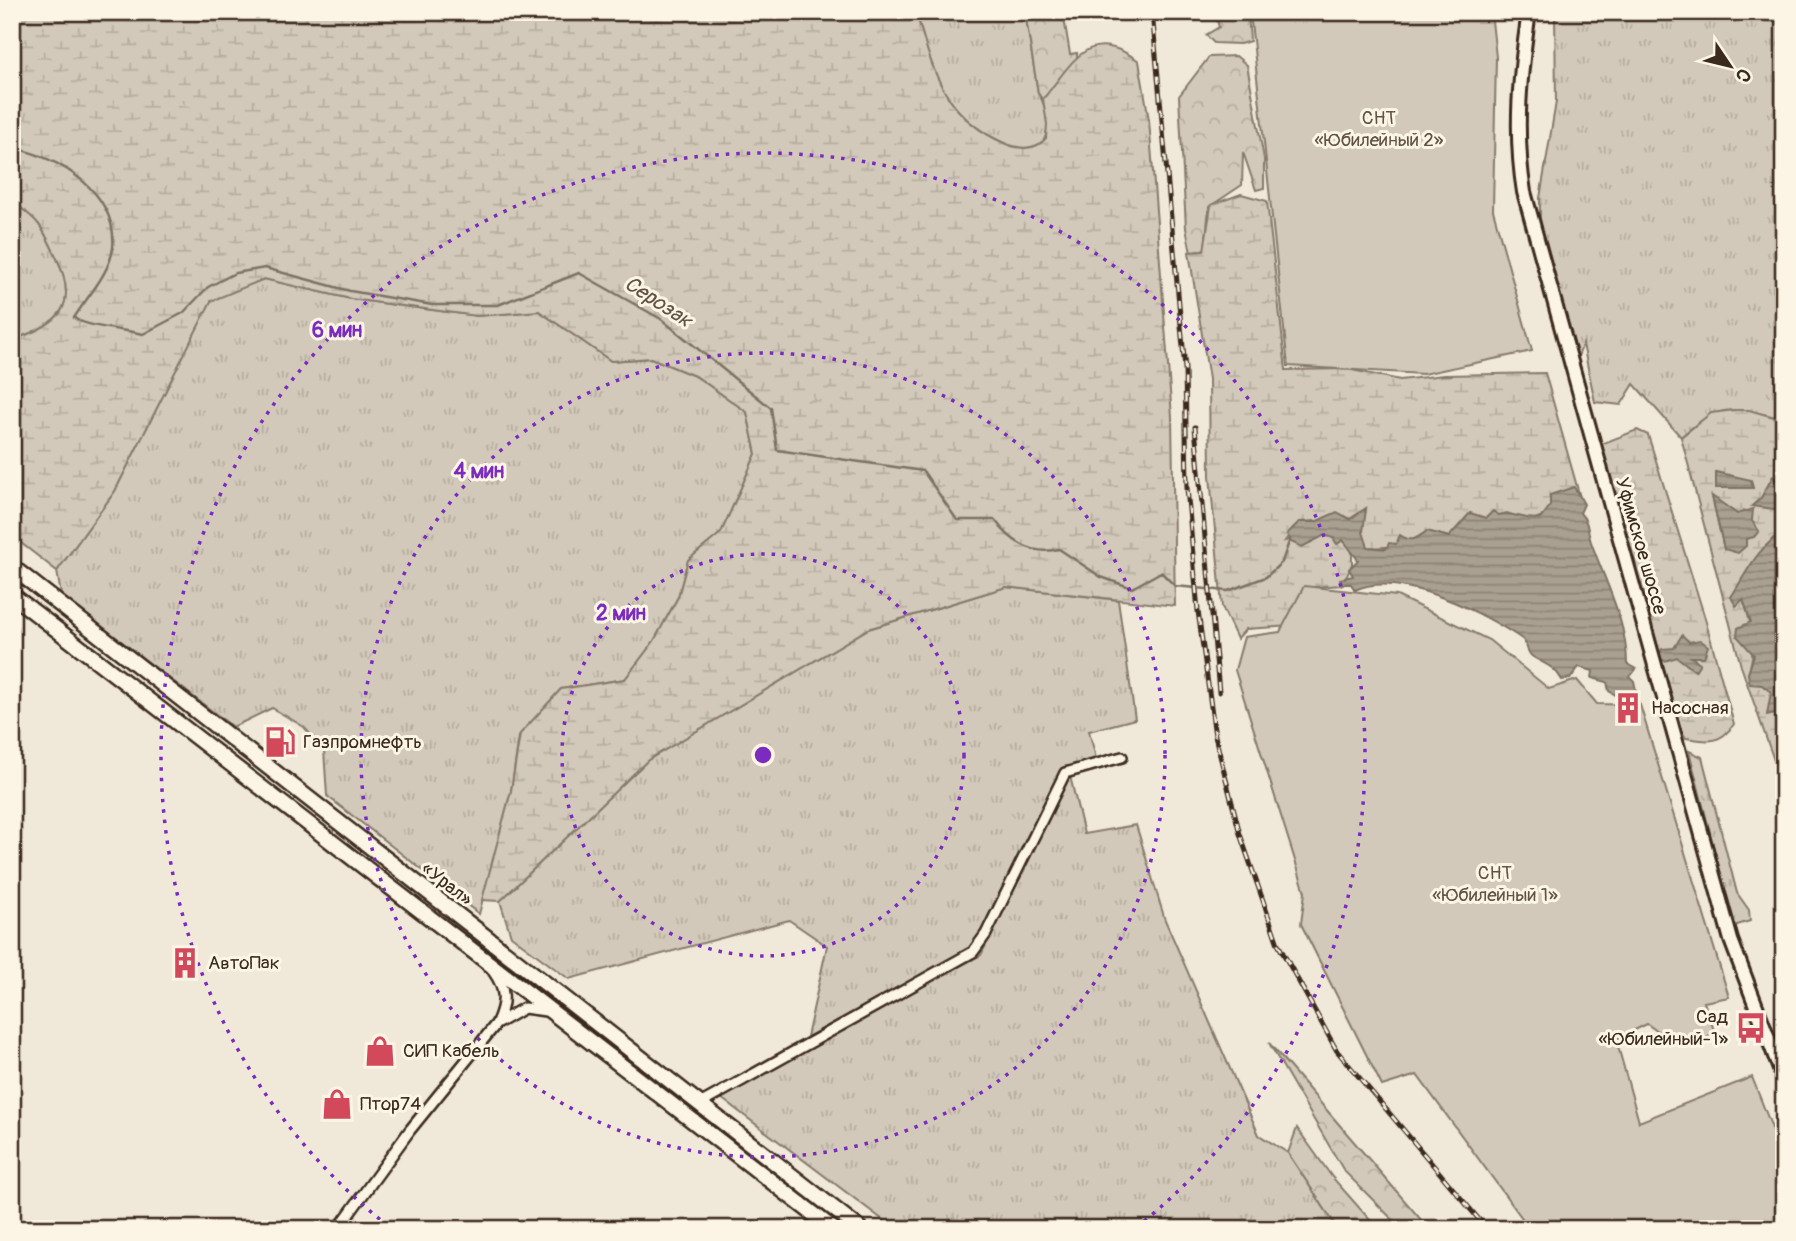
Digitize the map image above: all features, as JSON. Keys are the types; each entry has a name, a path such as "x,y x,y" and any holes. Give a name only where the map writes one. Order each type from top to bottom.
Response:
{"main road":[{"name":"Уфимское шоссе","path":"1529,12 1517,115 1518,154 1524,192 1731,940 1784,1080"},
{"name":"«Урал»","path":"12,568 860,1229"},
{"name":"«Урал»","path":"12,595 833,1229"}],"street":[{"path":"698,1105 973,952 986,934 1065,773 1122,757"},
{"path":"338,1229 410,1130 496,1024 503,1009 503,986 480,955"},
{"path":"496,1024 524,1008 555,1014"}],"green space":[{"path":"12,12 916,12 936,73 955,107 985,133 1006,144 1022,148 1038,145 1046,138 1043,99 1074,61 1094,47 1107,46 1122,51 1139,61 1149,120 1172,417 1175,606 1006,587 868,629 648,760 500,901 482,900 511,791 520,734 561,689 625,679 654,641 678,597 688,560 721,533 756,454 747,412 697,377 651,358 611,361 539,311 477,316 351,299 264,279 211,301 115,491 57,571 12,536 12,340 43,327 54,319 62,310 66,287 55,254 42,229 12,201"},
{"path":"916,12 1025,12 1038,93 1046,117 1047,131 1043,142 1028,148 1012,146 982,131 966,118 943,89 928,54"},
{"path":"1025,12 1063,12 1070,54 1077,53 1079,111 1062,95 1042,99 1038,93"},
{"path":"1214,12 1248,12 1250,41 1240,44 1214,43 1206,35 1219,27"},
{"name":"СНТ «Юбилейный 2»","path":"1250,12 1491,12 1496,57 1493,210 1532,351 1423,374 1288,366"},
{"path":"1555,12 1784,12 1784,419 1729,410 1707,417 1681,437 1634,384 1621,405 1595,402 1583,344 1575,364 1559,307 1540,219 1540,198 1556,102"},
{"path":"1236,56 1247,65 1264,159 1264,188 1256,190 1243,152 1242,185 1209,207 1205,249 1191,253 1186,228 1179,96 1209,57"},
{"path":"1241,194 1267,201 1286,370 1347,369 1400,380 1444,375 1545,373 1581,501 1530,521 1507,513 1486,518 1449,537 1427,531 1407,542 1384,547 1368,547 1362,532 1366,509 1350,519 1299,522 1285,541 1320,534 1336,537 1352,547 1352,564 1343,585 1313,587 1291,626 1246,629 1237,639 1222,607 1210,476 1209,379 1189,252 1204,251 1211,205"},
{"path":"12,201 42,229 62,272 66,299 62,310 54,319 29,334 12,340"},
{"path":"264,279 351,299 477,316 539,311 611,361 651,358 697,377 747,412 756,454 721,533 688,560 678,597 654,641 625,679 561,689 519,737 511,791 479,914 327,796 324,750 304,727 272,708 233,727 61,595 57,571 115,491 211,300"},
{"path":"1749,410 1784,420 1784,490 1773,477 1761,498 1753,505 1782,510 1784,507 1784,533 1772,539 1743,599 1752,636 1748,674 1771,692 1780,711 1784,711 1784,789 1741,666 1681,437 1711,413","holes":["1712,497 1737,514 1724,549"]},
{"path":"1637,430 1648,435 1704,615 1734,724 1724,735 1713,740 1686,738 1681,730 1601,444"},
{"name":"СНТ «Юбилейный 1»","path":"1304,586 1397,596 1489,640 1549,689 1577,680 1597,704 1640,705 1729,997 1704,1002 1715,1033 1697,1041 1657,1031 1647,1024 1616,1039 1639,1122 1752,1077 1784,1159 1784,1229 1530,1229 1417,1075 1382,1086 1301,924 1305,892 1235,670 1244,637 1280,632"},
{"path":"1006,587 1118,600 1135,719 1089,731 1097,762 1071,770 973,947 964,956 807,1037 827,946 789,920 569,979 511,936 500,901 648,760 868,629"},
{"path":"1689,751 1702,757 1737,893 1749,910 1750,921 1734,926"},
{"path":"1070,776 1084,834 1136,825 1165,920 1259,1135 1288,1153 1338,1229 895,1229 717,1095 981,955"},
{"path":"1269,1043 1429,1229 1402,1229 1344,1171"},
{"path":"1297,1128 1332,1177 1378,1229 1338,1229 1288,1153"}],"shaded area":[{"path":"1716,472 1751,480 1753,488 1716,488"},
{"path":"1773,476 1784,490 1782,510 1752,506 1761,498"},
{"path":"1574,487 1584,504 1580,513 1586,523 1619,617 1627,664 1636,669 1630,677 1634,681 1639,704 1630,703 1609,691 1607,682 1592,678 1593,671 1579,667 1570,679 1562,680 1553,669 1531,655 1522,639 1487,618 1442,597 1395,585 1373,585 1355,590 1351,584 1342,584 1340,579 1353,576 1349,569 1358,560 1343,540 1337,544 1333,538 1325,535 1302,547 1291,542 1287,534 1299,522 1315,522 1337,512 1350,519 1366,508 1363,532 1368,547 1386,549 1389,543 1396,544 1400,535 1414,539 1427,531 1449,537 1470,513 1486,518 1493,511 1499,515 1541,518 1550,506 1550,495"},
{"path":"1712,496 1737,514 1753,509 1752,521 1759,531 1754,537 1746,539 1746,546 1738,553 1724,549"},
{"path":"1784,533 1784,711 1767,715 1771,692 1762,685 1750,684 1748,674 1754,655 1737,636 1738,628 1751,622 1743,599 1736,606 1731,597 1760,552"},
{"path":"1682,635 1689,642 1700,640 1708,646 1704,657 1691,657 1700,663 1695,671 1677,657 1665,661 1657,658 1662,649 1674,648"}],"waterway":[{"name":"Серозак","path":"12,148 30,152 66,169 96,194 106,210 112,228 111,257 103,276 74,318 88,324 143,334 183,313 208,287 235,273 265,268 350,291 432,305 498,305 579,273 661,319 771,408 777,450 923,471 957,520 995,520 1022,545 1049,551 1059,549 1101,577 1132,588 1161,572 1175,586 1228,591 1266,577 1282,562 1290,539"}],"railway":[{"path":"1152,12 1185,369 1187,488 1198,611 1215,736 1240,834 1278,944 1337,1051 1487,1229"},
{"path":"1195,427 1219,692"}],"place":[{"name":"Насосная","path":"1628,708"},
{"name":"Газпромнефть","path":"280,742"},
{"name":"АвтоПак","path":"185,963"},
{"name":"Сад «Юбилейный-1»","path":"1751,1028"},
{"name":"СИП Кабель","path":"380,1051"},
{"name":"Птор74","path":"337,1104"}]}
